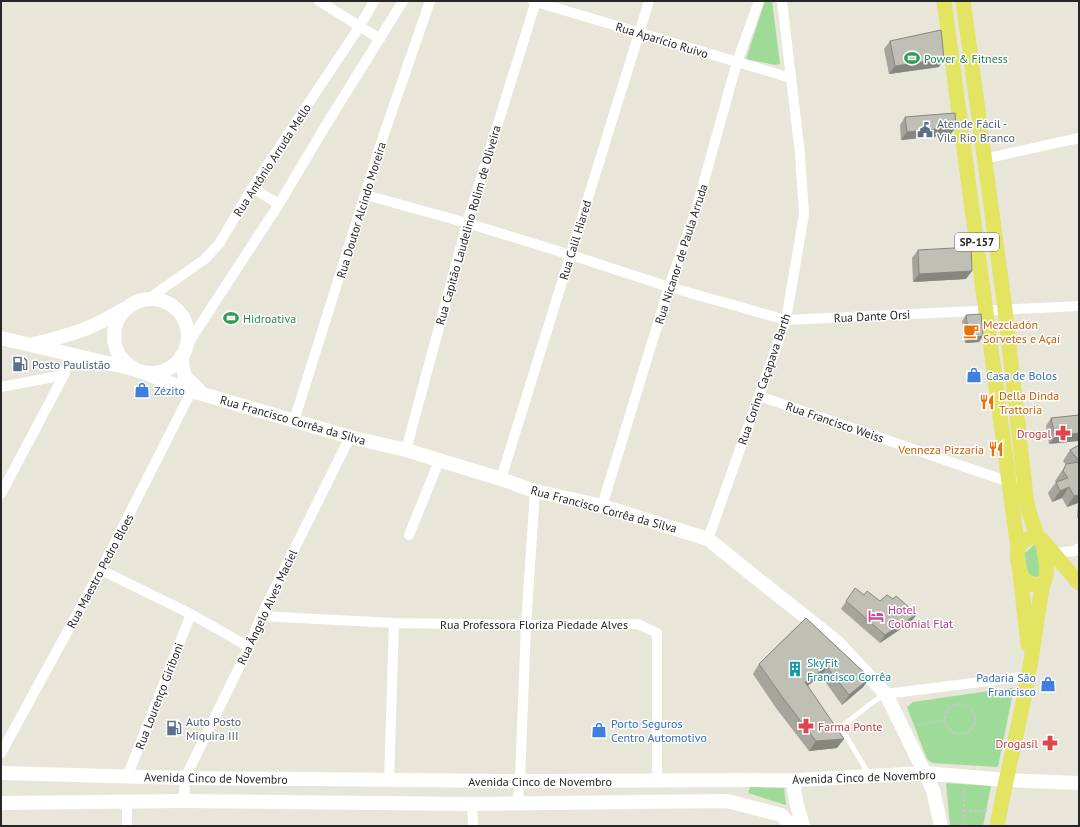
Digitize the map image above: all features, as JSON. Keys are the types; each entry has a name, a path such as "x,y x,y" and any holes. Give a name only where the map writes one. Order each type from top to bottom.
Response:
{"main road":[{"name":"SP-157","path":"944,1 1020,573"},
{"name":"SP-157","path":"963,1 1005,309 1024,481 1029,512 1040,539 1044,554 1046,572 1044,581"},
{"path":"184,352 177,362 166,369 154,373 140,371 125,363 118,353 114,341 114,329 118,318 126,308 136,302 148,299 160,300 171,305 180,314 186,324 187,336 182,365 184,377 197,390"},
{"name":"Rua Francisco Corrêa da Silva","path":"32,345 61,338 103,321 126,308"},
{"path":"70,355 80,330"},
{"name":"Rua Francisco Corrêa da Silva","path":"1,338 140,371 172,384 197,390 294,421 350,437 406,450 535,491 602,506 708,539 837,642 886,694 925,773 932,790 941,826"},
{"path":"1018,549 1025,540 1029,538 1040,539 1078,578"},
{"path":"1020,573 1026,581 1038,585 1057,575 1078,578"},
{"path":"1020,573 1029,671"},
{"path":"997,826 1020,718 1044,581"},
{"name":"Avenida Cinco de Novembro","path":"1,773 127,777 389,781 797,780 925,773 1006,780 1079,783"},
{"path":"797,780 794,790 803,826"},
{"name":"Avenida Cinco de Novembro","path":"1,803 184,801 472,804 728,801 781,814 792,826"}],"street":[{"path":"319,1 380,39"},
{"name":"Rua Antônio Arruda Mello","path":"148,299 205,259 219,244 252,188 360,26 374,1"},
{"path":"184,352 279,204 403,1"},
{"name":"Rua Doutor Alcindo Moreira","path":"294,421 384,137 430,1"},
{"name":"Rua Aparício Ruivo","path":"535,1 791,78"},
{"name":"Rua Capitão Laudelino Rolim de Oliveira","path":"406,450 467,223 535,1"},
{"name":"Rua Calil Hiared","path":"501,479 649,1"},
{"name":"Rua Nicanor de Paula Arruda","path":"602,506 669,287 696,210 737,62 758,1"},
{"name":"Rua Corina Caçapava Barth","path":"708,539 786,320 804,214 800,154 782,1"},
{"path":"984,159 1079,138"},
{"path":"252,188 279,204"},
{"name":"Rua Dante Orsi","path":"366,195 467,223 669,287 786,320 1079,306"},
{"path":"1,494 64,375 70,355"},
{"path":"1,387 64,375"},
{"name":"Rua Maestro Pedro Bloes","path":"1,753 102,570 197,390"},
{"name":"Rua Francisco Weiss","path":"759,396 1009,482 1024,481"},
{"name":"Rua Ângelo Alves Maciel","path":"185,778 249,646 261,616 350,437"},
{"path":"409,535 439,461"},
{"path":"517,803 520,781 526,625 535,491"},
{"path":"1053,553 1074,551 1079,548"},
{"path":"102,570 191,614 249,646"},
{"name":"Rua Lourenço Giriboni","path":"127,777 191,614"},
{"name":"Rua Professora Floriza Piedade Alves","path":"261,616 394,623 526,625 638,624 657,633 657,780"},
{"path":"389,781 394,623"},
{"path":"886,694 1029,671"},
{"path":"184,801 185,778"},
{"path":"127,802 127,826"},
{"path":"472,804 473,826"}],"lane":[{"path":"870,776 840,728 869,705 886,694"}],"path":[{"path":"955,704 963,704 974,712 976,720 974,727 969,732 956,734 947,726 945,720 949,709 955,704"},
{"path":"903,728 945,720"},
{"path":"964,776 964,826"},
{"path":"964,811 1000,811"}],"green space":[{"path":"765,1 772,1 780,64 775,65 746,59"},
{"path":"1034,545 1037,546 1042,575 1037,577 1027,575 1025,553"},
{"path":"1014,688 998,767 932,763 927,759 907,707 913,702"},
{"path":"946,783 991,786 983,826 950,826"},
{"path":"750,787 784,788 786,805 748,793"}],"building":[{"name":"Power & Fitness","path":"941,30 944,59 895,66 890,41"},
{"path":"955,113 956,127 907,132 905,117"},
{"path":"971,247 972,271 919,274 918,250"},
{"path":"981,314 983,336 969,338 966,315"},
{"path":"1079,415 1079,433 1055,436 1051,418"},
{"path":"1079,445 1079,461 1070,450"},
{"path":"1079,462 1079,495 1074,496 1069,487 1060,491 1056,482 1068,478 1063,471 1066,464"},
{"name":"Hotel Colonial Flat","path":"855,588 864,595 867,591 880,601 887,595 893,599 896,596 917,614 885,635 846,601"},
{"path":"806,618 870,678 849,695 827,667 805,682 844,739 816,741 759,664"}],"place":[{"name":"Power & Fitness","path":"912,58"},
{"name":"Atende Fácil - Vila Rio Branco","path":"925,130"},
{"name":"Hidroativa","path":"231,318"},
{"name":"Mezcladón Sorvetes e Açaí","path":"971,331"},
{"name":"Posto Paulistão","path":"20,364"},
{"name":"Casa de Bolos","path":"974,375"},
{"name":"Zézito","path":"142,390"},
{"name":"Della Dinda Trattoria","path":"987,402"},
{"name":"Drogal","path":"1063,433"},
{"name":"Venneza Pizzaria","path":"996,449"},
{"name":"Hotel Colonial Flat","path":"876,616"},
{"name":"SkyFit Francisco Corrêa","path":"795,669"},
{"name":"Padaria São Francisco","path":"1048,684"},
{"name":"Farma Ponte","path":"806,726"},
{"name":"Auto Posto Miquira III","path":"174,728"},
{"name":"Porto Seguros Centro Automotivo","path":"599,730"},
{"name":"Drogasil","path":"1050,743"}]}
